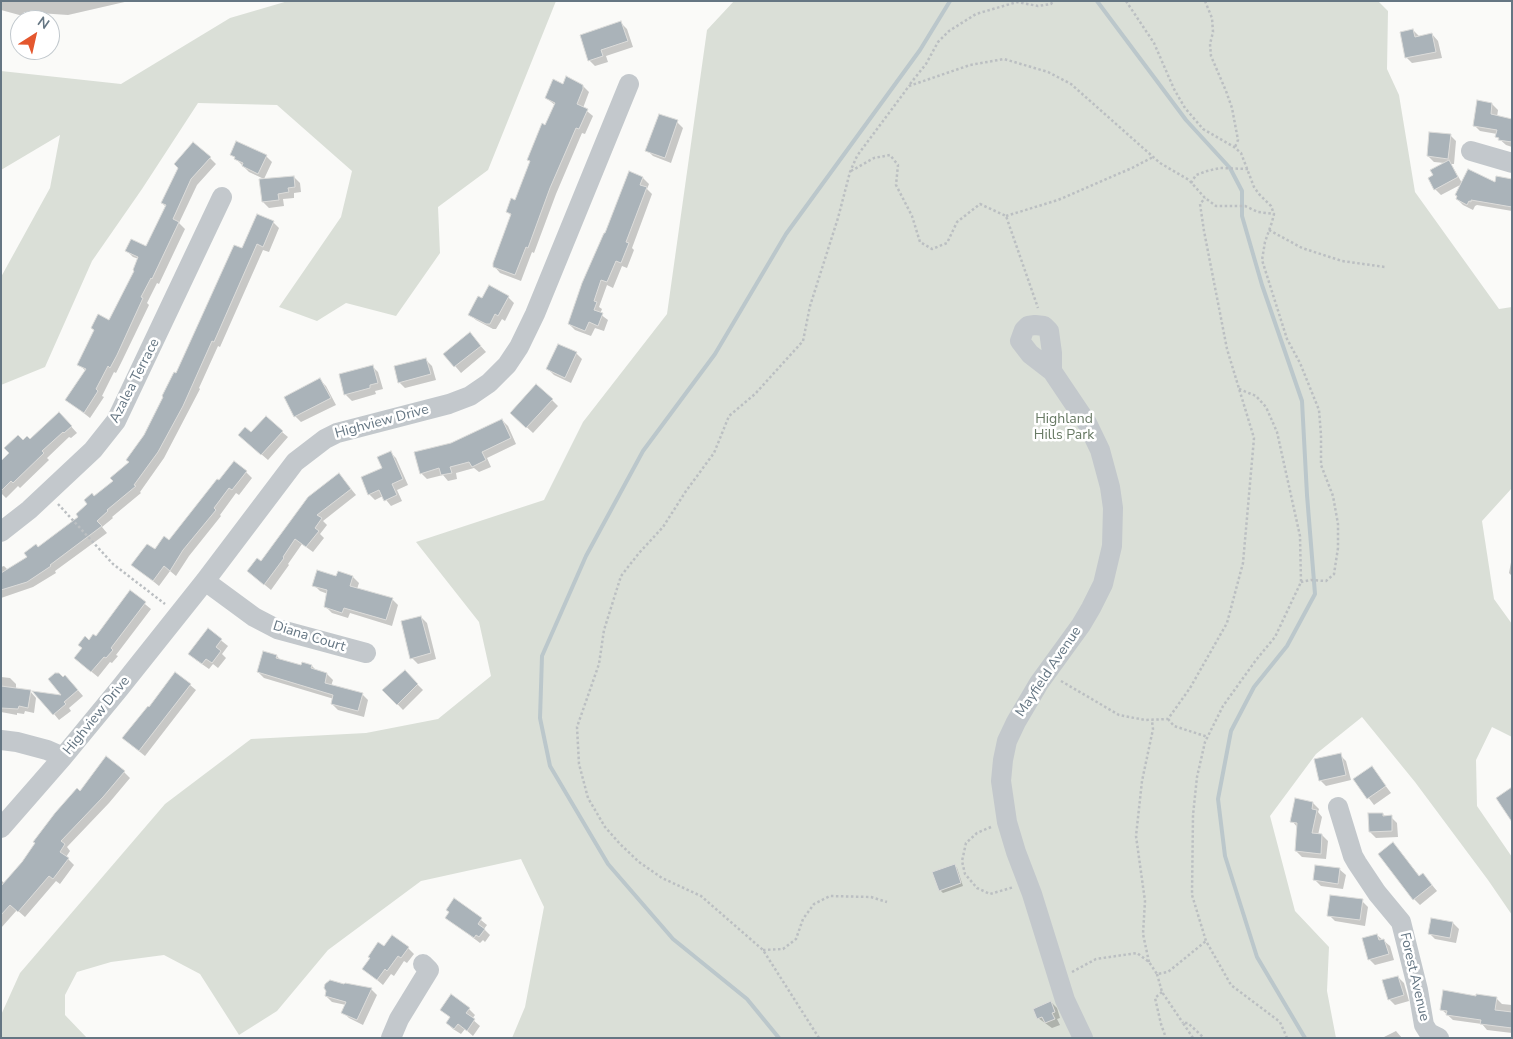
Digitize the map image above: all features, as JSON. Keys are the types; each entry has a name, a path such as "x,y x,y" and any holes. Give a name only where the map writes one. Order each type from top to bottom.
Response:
{"street":[{"name":"Highview Drive","path":"1,828 63,757 179,614 286,470 294,462 325,438 355,428 449,404 480,390 508,365 535,314 629,84"},
{"path":"1471,151 1512,163"},
{"name":"Azalea Terrace","path":"1,532 48,493 93,450 116,421 222,197"},
{"name":"Mayfield Avenue","path":"1044,326 1035,324 1028,326 1024,330 1020,341 1030,354 1052,371 1087,423 1100,450 1110,487 1113,532 1108,564 1098,596 1081,625 1023,708 1007,741 1001,781 1007,822 1065,1000 1083,1038"},
{"path":"1044,326 1049,331 1052,371"},
{"name":"Diana Court","path":"205,581 254,618 277,629 366,653"},
{"path":"1,740 47,750 63,757"},
{"name":"Forest Avenue","path":"1338,807 1353,856 1377,893 1401,922 1418,990 1424,1025 1429,1033 1439,1038"},
{"path":"391,1038 399,1018 429,970 423,964"}],"path":[{"path":"819,1038 763,950 701,896 662,878 639,862 605,828 588,798 579,764 577,728 599,664 604,630 621,576 663,527 714,453 729,416 755,394 803,341 810,306 838,218 850,172 857,156 926,64 938,42 949,31 976,14 1017,2 1038,6 1051,4 1053,1"},
{"path":"1126,1 1154,43 1174,89 1185,108 1203,129 1241,153 1254,187 1272,206 1274,214 1262,260 1276,310 1287,339 1300,364 1319,410 1321,465 1333,496 1338,524 1338,548 1334,574 1326,581 1311,580 1301,582"},
{"path":"1205,1 1212,18 1211,56 1232,108 1238,140 1234,147"},
{"path":"909,86 970,65 1004,58 1026,64 1048,72 1071,84 1160,163 1191,183 1205,198 1216,206 1246,206 1258,212 1274,214"},
{"path":"850,172 874,158 890,154 898,165 896,185 912,216 920,242 932,249 947,243 957,222 980,204 1006,216 1058,200 1153,157"},
{"path":"1191,183 1196,175 1207,171 1220,168 1248,169"},
{"path":"1168,719 1190,688 1228,623 1243,562 1254,438 1227,350 1200,204 1205,198"},
{"path":"1006,216 1044,326"},
{"path":"1269,230 1302,248 1342,261 1385,267"},
{"path":"1240,389 1256,396 1266,407 1277,432 1300,536 1301,582 1275,637 1223,706 1208,737 1197,777 1193,816 1192,895 1206,941 1231,985 1280,1022 1287,1038"},
{"path":"48,493 113,564 179,614"},
{"path":"1047,672 1119,715 1145,720 1168,719"},
{"path":"1168,719 1174,726 1208,737"},
{"path":"1149,962 1143,934 1145,901 1136,836 1142,780 1153,729 1152,720"},
{"path":"1007,822 977,833 966,843 962,861 965,874 977,888 990,894 1028,883"},
{"path":"763,950 783,949 796,939 803,919 814,904 830,896 871,897 886,902"},
{"path":"1157,974 1168,972 1206,941"},
{"path":"1059,980 1096,959 1137,953 1149,962 1157,974 1162,992 1193,1038"},
{"path":"1162,992 1155,998 1166,1038"},
{"path":"1183,1023 1188,1023 1204,1038"}],"green space":[{"path":"288,1 556,1 488,170 438,207 440,253 396,316 346,303 317,321 279,307 341,217 352,171 277,105 198,103 92,261 45,367 1,385 1,277 50,188 60,135 1,170 1,71 121,84 230,18"},
{"name":"Highland Hills Park","path":"734,1 1378,1 1388,11 1387,69 1399,95 1415,192 1499,309 1512,307 1512,488 1482,521 1494,599 1512,624 1512,737 1492,727 1476,760 1477,806 1512,857 1512,915 1415,782 1362,717 1316,754 1270,816 1295,911 1329,947 1327,991 1336,1038 512,1038 525,1007 544,907 521,859 421,881 328,950 277,1011 239,1035 200,974 164,955 111,962 77,972 65,995 65,1015 87,1038 1,1038 1,1015 20,973 165,804 251,739 366,733 438,719 491,676 479,622 416,542 544,500 583,422 667,314 707,30"}],"building":[{"path":"621,21 628,41 601,50 603,56 588,61 580,35"},
{"path":"1413,29 1415,37 1432,33 1436,52 1405,58 1400,32"},
{"path":"566,76 583,85 577,104 588,109 579,129 576,128 550,188 528,248 526,247 515,275 493,267 511,214 506,212 511,198 515,200 530,161 527,160 542,123 545,125 555,103 545,98 553,79 563,84"},
{"path":"1477,100 1492,103 1491,114 1512,119 1512,142 1498,140 1499,138 1495,137 1497,130 1473,126"},
{"path":"659,114 678,120 665,158 645,151"},
{"path":"1429,132 1451,134 1448,159 1427,156"},
{"path":"236,141 267,155 258,174 242,166 243,163 230,155"},
{"path":"193,142 211,157 191,179 173,219 179,222 152,279 141,297 143,298 117,355 110,368 108,366 96,389 98,391 84,413 65,400 86,369 77,365 94,330 91,328 98,314 109,320 134,271 138,257 125,251 131,239 146,246 166,205 161,203 178,168 174,164"},
{"path":"1449,160 1458,177 1434,190 1428,178 1433,175 1430,170"},
{"path":"1468,169 1495,182 1496,176 1512,179 1512,207 1471,200 1467,205 1456,199 1457,196 1455,195"},
{"path":"629,171 643,177 640,185 647,187 626,242 629,243 621,263 616,261 607,282 601,280 594,301 597,302 594,310 603,313 598,326 589,322 585,331 568,324 582,283 605,233"},
{"path":"294,176 295,187 288,188 289,192 278,194 279,200 262,202 259,179"},
{"path":"257,214 274,221 263,247 257,244 214,342 212,341 183,406 158,452 134,485 136,486 107,510 97,521 102,526 51,566 27,582 1,590 1,573 27,557 24,553 36,544 38,547 78,517 76,514 87,504 84,500 92,493 94,496 113,481 110,478 129,462 126,460 144,435 174,372 176,373 234,245 242,248"},
{"path":"489,285 509,296 498,316 495,314 490,324 486,324 468,315 478,296 482,298"},
{"path":"470,332 481,346 454,367 443,354"},
{"path":"558,344 577,352 565,378 546,369"},
{"path":"426,358 431,374 398,383 394,366"},
{"path":"373,365 378,383 370,385 370,388 344,395 339,374"},
{"path":"320,378 331,398 294,417 284,397"},
{"path":"536,384 553,399 526,428 510,413"},
{"path":"59,412 72,426 42,451 44,453 13,483 11,481 1,491 1,461 9,453 4,448 18,435 23,440 27,436 30,439"},
{"path":"266,416 283,431 261,455 238,435 245,427 251,432"},
{"path":"502,419 511,438 482,452 486,460 472,467 469,462 450,467 452,473 441,475 439,468 420,474 414,452 451,443"},
{"path":"391,451 403,479 392,484 397,495 384,501 379,490 368,495 361,477 382,468 377,457"},
{"path":"234,461 247,471 232,490 229,488 214,508 216,510 183,550 170,571 164,566 153,581 131,565 147,544 155,549 164,536 169,540 217,479 219,480"},
{"path":"339,473 351,489 317,515 322,518 315,528 319,531 306,547 295,539 264,585 247,571 257,558 261,561 308,497"},
{"path":"317,570 336,576 338,571 353,576 350,586 393,598 386,620 344,608 342,613 324,607 327,590 312,586"},
{"path":"130,590 146,602 111,648 113,650 91,672 74,658 82,648 78,645 85,636 89,640 93,634 96,636"},
{"path":"421,616 431,653 410,659 401,621"},
{"path":"208,628 222,639 216,647 221,651 212,663 206,659 202,664 188,654"},
{"path":"263,651 277,655 276,658 301,665 302,662 312,665 311,668 327,673 325,683 363,693 358,711 331,704 333,695 257,672"},
{"path":"405,670 418,684 397,705 382,690"},
{"path":"175,672 191,684 139,751 122,738 149,707"},
{"path":"55,673 59,673 63,677 65,675 78,690 53,715 32,691 61,695 48,679"},
{"path":"1,686 31,690 28,708 19,706 18,709 1,708"},
{"path":"1341,753 1346,775 1319,781 1314,759"},
{"path":"106,756 125,771 61,841 65,844 60,852 69,858 53,879 49,876 18,912 10,905 1,915 1,886 22,862 35,843 33,842 55,813 77,788 80,791"},
{"path":"1372,766 1386,786 1367,799 1353,779"},
{"path":"1512,787 1512,822 1496,798"},
{"path":"1295,798 1313,802 1312,809 1317,810 1312,833 1322,834 1321,854 1295,851 1297,823 1290,822"},
{"path":"1368,813 1383,813 1383,816 1392,815 1392,831 1369,832"},
{"path":"1393,842 1419,876 1423,873 1432,885 1413,900 1378,854"},
{"path":"955,864 961,883 939,891 932,872"},
{"path":"1315,865 1340,868 1338,884 1313,880"},
{"path":"1330,895 1363,899 1360,920 1327,916"},
{"path":"454,898 482,918 478,924 485,929 479,937 476,935 474,938 445,918 449,912 446,910"},
{"path":"1431,918 1453,922 1450,938 1428,934"},
{"path":"1377,934 1379,940 1384,939 1389,954 1368,960 1362,938"},
{"path":"392,935 409,947 401,958 398,956 387,971 385,969 377,980 362,969 378,942 384,946"},
{"path":"1398,976 1404,995 1388,1000 1382,980"},
{"path":"330,980 372,988 357,1020 341,1013 346,1002 325,996 325,984"},
{"path":"1443,990 1476,996 1476,994 1497,997 1495,1010 1512,1012 1512,1028 1480,1024 1481,1020 1446,1015 1447,1011 1440,1010"},
{"path":"451,994 470,1008 466,1013 475,1019 467,1031 458,1024 454,1029 446,1023 450,1017 440,1010"},
{"path":"1051,1001 1055,1012 1052,1013 1055,1019 1045,1023 1042,1017 1037,1019 1033,1009"}],"waterway":[{"path":"779,1038 747,999 673,939 608,864 550,766 540,718 542,656 586,556 643,451 715,354 786,234 920,50 950,1"},
{"path":"1097,1 1186,120 1230,168 1242,191 1242,216 1262,285 1302,401 1315,594 1287,646 1254,687 1231,731 1218,799 1225,856 1257,957 1305,1038"}]}
